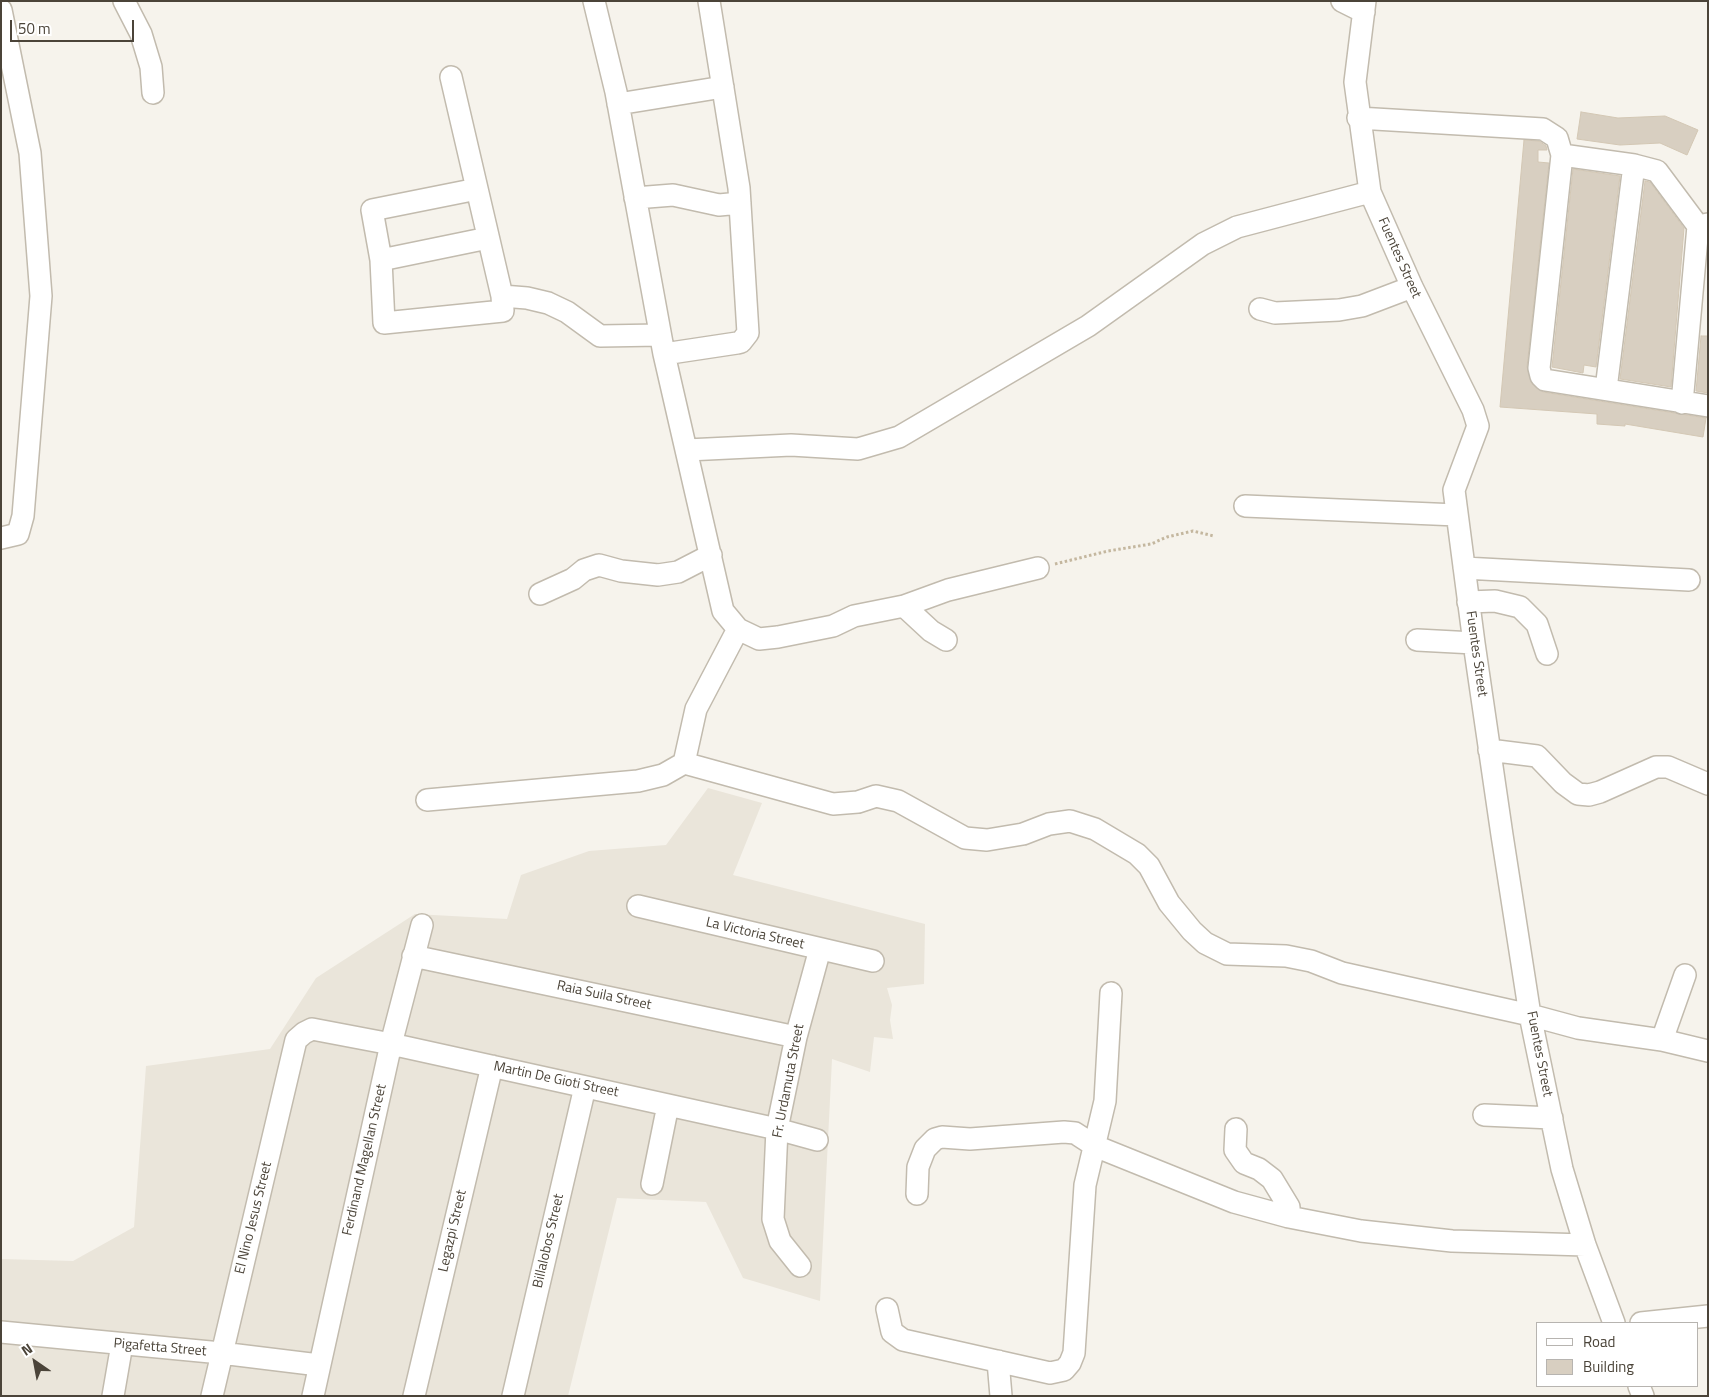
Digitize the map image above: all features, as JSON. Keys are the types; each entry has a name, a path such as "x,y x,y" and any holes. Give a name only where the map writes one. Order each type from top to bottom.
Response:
{"street":[{"path":"124,1 141,34 151,67 153,93"},
{"path":"594,1 618,104 662,344 723,611 738,629 759,639 778,637 834,626 854,616 904,606 948,590 1038,568"},
{"path":"502,296 527,298 548,303 567,312 600,336 662,344 737,343 741,342 748,333 740,203 710,1"},
{"path":"1342,1 1365,7"},
{"name":"Fuentes Street","path":"1365,7 1355,82 1358,118 1370,192 1412,287 1473,410 1478,426 1454,490 1489,750 1530,1015 1562,1169 1585,1245 1614,1322"},
{"path":"1,10 30,153 41,296 23,516 18,534 1,538"},
{"path":"452,77 502,296 502,311 384,322 381,260 372,210 477,189"},
{"path":"618,104 723,87"},
{"path":"1358,118 1543,129 1557,138 1562,155 1539,368 1541,376 1545,380 1708,406"},
{"path":"1562,155 1634,165 1656,171 1703,225 1682,403"},
{"path":"1606,389 1634,165"},
{"path":"687,450 791,445 858,449 899,437 1088,326 1203,244 1237,226 1370,192"},
{"path":"635,198 673,195 719,205 740,203"},
{"path":"381,260 488,238"},
{"path":"1260,309 1275,313 1339,310 1362,306 1412,287"},
{"path":"1244,506 1457,515"},
{"path":"540,594 574,579 584,570 599,565 621,571 665,574 678,572 711,555"},
{"path":"1464,568 1689,580"},
{"path":"1468,602 1494,601 1520,607 1537,624 1547,654"},
{"path":"904,606 930,631 946,640"},
{"path":"427,800 638,781 663,776 684,763 696,709 738,629"},
{"path":"1417,640 1474,643"},
{"path":"1489,750 1538,756 1562,783 1578,794 1589,795 1600,792 1656,767 1668,768 1708,784"},
{"path":"684,763 834,804 858,802 876,796 898,801 965,838 987,840 1023,834 1049,824 1070,821 1095,829 1136,854 1148,866 1169,903 1192,931 1205,942 1227,954 1286,956 1311,962 1342,973 1530,1015 1578,1028 1662,1040 1708,1051"},
{"name":"La Victoria Street","path":"638,906 873,962"},
{"name":"Ferdinand Magellan Street","path":"313,1396 391,1044 422,925"},
{"name":"Fr. Urdamuta Street","path":"800,1266 780,1241 773,1219 777,1128 796,1037 820,949"},
{"name":"Raia Suila Street","path":"413,956 796,1037"},
{"path":"1662,1040 1685,975"},
{"path":"887,1309 892,1332 903,1340 1050,1373 1064,1370 1070,1363 1074,1353 1085,1185 1105,1101 1111,993"},
{"name":"Martin De Gioti Street","path":"296,1040 312,1029 391,1044 777,1128 818,1140"},
{"name":"El Nino Jesus Street","path":"212,1396 296,1040"},
{"name":"Legazpi Street","path":"414,1396 492,1066"},
{"name":"Billalobos Street","path":"513,1396 585,1087"},
{"path":"652,1184 668,1105"},
{"path":"1484,1115 1552,1118"},
{"path":"1236,1129 1235,1150 1244,1163 1259,1169 1272,1178 1289,1207 1289,1217"},
{"path":"917,1194 918,1167 925,1149 935,1139 942,1137 970,1139 1064,1132 1075,1133 1095,1146 1234,1202 1289,1217 1361,1231 1452,1241 1585,1245"},
{"path":"1651,1322 1708,1316"},
{"name":"Pigafetta Street","path":"1,1332 221,1353 319,1366"},
{"path":"113,1396 122,1344"},
{"path":"998,1361 1001,1396"}],"path":[{"path":"1038,568 1108,551 1151,544 1167,537 1193,531 1214,536"}],"shaded area":[{"path":"708,788 762,803 733,875 925,924 924,984 887,988 892,1005 890,1020 893,1039 874,1037 870,1072 832,1059 820,1301 743,1278 706,1202 617,1198 568,1396 1,1396 1,1259 73,1261 134,1227 146,1066 270,1049 316,978 415,914 507,919 521,875 589,851 666,845"}],"building":[{"path":"1581,112 1618,118 1665,116 1698,130 1687,155 1660,143 1620,145 1577,139"},
{"path":"1524,140 1539,141 1546,146 1547,150 1538,150 1538,162 1549,163 1527,367 1532,384 1543,392 1706,418 1703,437 1625,424 1625,426 1597,424 1597,414 1500,407"},
{"path":"1573,169 1620,176 1596,367 1584,365 1583,373 1552,367"},
{"path":"1645,181 1650,182 1684,228 1671,387 1620,379"},
{"path":"1701,336 1708,336 1708,393 1696,391"}]}
